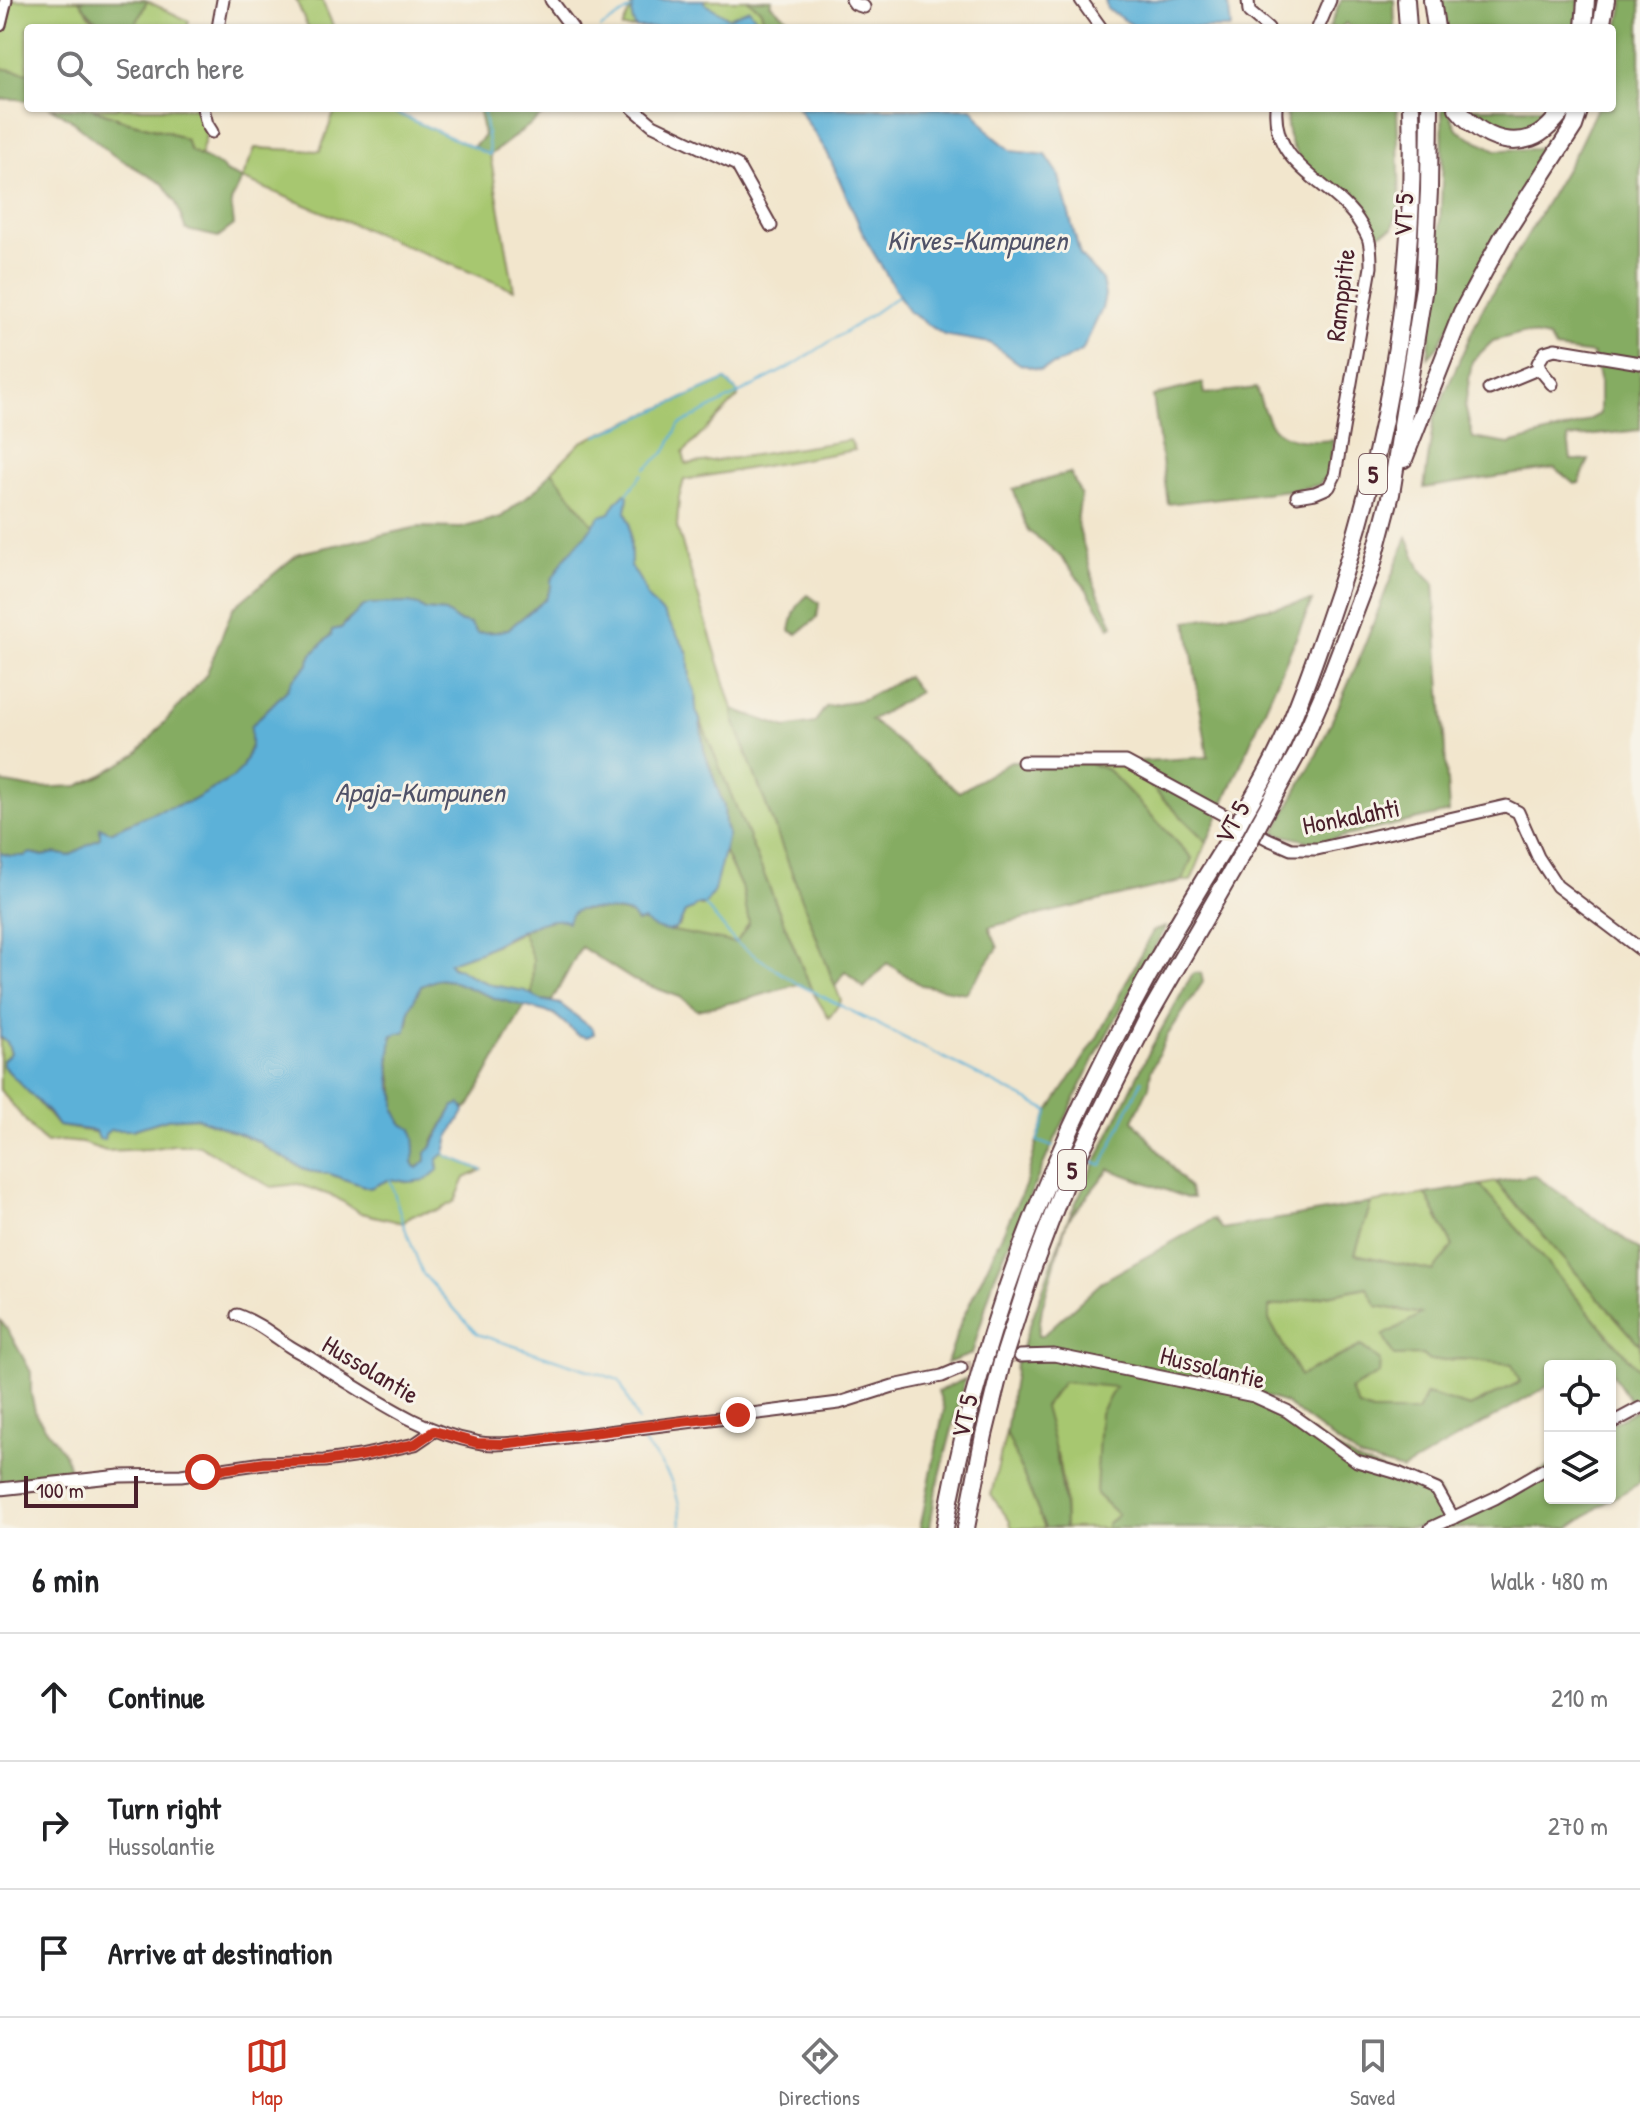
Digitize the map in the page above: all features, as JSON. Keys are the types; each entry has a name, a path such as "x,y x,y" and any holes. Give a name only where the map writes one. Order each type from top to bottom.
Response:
{"highway":[{"path":"1406,0 1408,24"},
{"path":"1432,0 1433,24"},
{"path":"1584,24 1586,0"},
{"path":"1602,24 1606,0"},
{"name":"VT 5","path":"945,1528 984,1358 1056,1160 1131,1006 1234,832 1279,749 1308,679 1343,578 1387,415 1401,325 1408,233 1411,112"},
{"name":"VT 5","path":"966,1528 1002,1362 1064,1185 1149,1015 1297,754 1371,570 1391,494 1424,287 1430,112"},
{"path":"1461,112 1475,128 1510,140 1531,138 1562,112"},
{"path":"1391,494 1462,312 1502,238 1574,126 1579,112"}],"street":[{"path":"0,25 6,0"},
{"path":"219,24 223,0"},
{"path":"551,0 569,24"},
{"path":"852,0 864,7"},
{"path":"1081,0 1098,24"},
{"path":"1248,0 1249,12 1263,24"},
{"path":"1320,24 1330,0"},
{"path":"204,112 212,132"},
{"path":"638,112 653,125 737,165 771,226"},
{"name":"Ramppitie","path":"1276,112 1275,120 1284,148 1312,179 1353,211 1369,239 1371,267 1335,475 1329,487 1297,496"},
{"path":"1552,384 1538,363 1545,352 1555,349 1640,363"},
{"path":"1489,389 1540,368"},
{"name":"Honkalahti","path":"1023,762 1126,762 1227,818 1291,849 1317,849 1506,806 1518,812 1538,857 1557,886 1640,949"},
{"name":"Hussolantie","path":"237,1315 434,1431 477,1443 527,1442 839,1403 893,1386 942,1376 961,1368"},
{"name":"Hussolantie","path":"1020,1356 1054,1355 1254,1396 1287,1411 1357,1461 1398,1473 1437,1490 1453,1518"},
{"path":"1616,1421 1640,1408"},
{"path":"0,1489 120,1476 181,1475 264,1463 324,1461 415,1444 434,1431"},
{"path":"1431,1528 1495,1498 1544,1469"}],"green space":[{"path":"0,0 79,0 92,19 105,24 24,24 24,72 0,68"},
{"path":"79,0 147,1 136,24 106,24 90,14"},
{"path":"296,0 322,0 332,24 306,24"},
{"path":"630,0 747,0 761,10 764,24 624,24 631,8"},
{"path":"747,0 772,0 770,4 794,24 764,24 761,10"},
{"path":"1341,0 1394,0 1395,24 1331,24"},
{"path":"1443,0 1580,0 1576,24 1446,24"},
{"path":"1624,0 1640,0 1640,430 1568,438 1571,460 1589,460 1579,483 1574,484 1555,468 1424,488 1434,418 1481,311 1577,150 1595,112 1616,112 1616,39","holes":["1522,333 1549,338 1555,349 1593,354 1600,382 1600,414 1579,425 1509,444 1473,438 1465,406 1472,361 1493,341"]},
{"path":"147,1 189,21 188,24 136,24"},
{"path":"0,68 24,72 24,100 0,99"},
{"path":"58,112 101,112 186,140 190,150 242,179 231,202 234,225 218,237 186,230 176,203 163,184 113,155"},
{"path":"101,112 200,112 206,136 200,156 190,150 186,140 169,132"},
{"path":"335,112 394,112 490,155 514,290 242,179 255,148 320,151"},
{"path":"479,112 547,112 490,155 473,147 484,136"},
{"path":"1287,112 1397,112 1400,203 1393,228 1376,235 1359,207 1317,175 1297,154 1287,126"},
{"path":"1442,112 1449,112 1458,131 1496,150 1536,149 1561,133 1544,157 1438,346 1428,357 1437,264"},
{"path":"1474,112 1549,112 1531,123 1511,128 1493,126"},
{"path":"726,380 738,397 683,453 686,464 850,440 855,450 684,480 677,527 734,720 841,1001 829,1018 812,991 696,710 688,652 648,599 631,566 630,524 626,512 617,501 614,507 616,521 0,853 0,824 39,824 594,526 552,471 581,442"},
{"path":"1203,383 1205,394 1256,388 1266,417 1277,431 1300,440 1333,440 1329,473 1319,485 1168,504 1153,396"},
{"path":"552,471 594,526 564,559 551,581 546,599 508,629 477,633 469,624 445,612 425,610 418,605 348,619 341,628 332,630 288,689 251,726 251,746 234,777 192,801 155,812 110,832 100,828 101,838 69,856 32,853 11,856 0,853 0,782 34,788 78,786 137,754 206,675 233,608 299,553 418,527 461,528 501,517 540,486"},
{"path":"1070,473 1081,495 1077,522 1095,586 1113,625 1110,627 1062,558 1028,531 1013,489"},
{"path":"1407,537 1421,570 1434,583 1449,812 1316,843 1274,833 1317,754 1358,662"},
{"path":"808,595 819,603 817,618 797,634 790,631 792,620 798,606"},
{"path":"1312,601 1207,842 1126,762 1208,757 1187,621"},
{"path":"907,676 919,692 871,720 959,792 1011,761 1086,762 1108,770 1192,858 1182,881 989,927 998,948 966,993 921,985 887,963 864,988 845,971 835,986 734,720 733,709 786,728 814,723 826,707 864,699"},
{"path":"699,717 812,991 798,984 697,1010 680,997 633,980 581,947 552,1001 532,995 533,960 522,931 577,910 603,909 631,914 637,922 646,922 664,930 736,943 749,923 743,891 724,851 728,835 724,807 704,750"},
{"path":"1086,762 1126,762 1207,842 1191,881 1182,881 1192,858 1108,770"},
{"path":"707,813 743,891 749,923 748,957 596,928 533,960 532,995 486,983 450,965 451,960 482,951 527,929 679,926 685,912 696,905 703,906"},
{"path":"1166,927 1101,1045 1048,1154 994,1278 972,1354 947,1363 961,1322 1025,1186 1049,1111 1097,1038 1153,931"},
{"path":"1193,973 1201,973 1203,982 1167,1036 1151,1071 1149,1087 1133,1120 1188,1187 1193,1198 1109,1169 1067,1221 1151,1048"},
{"path":"438,979 525,1005 470,1105 465,1110 454,1106 426,1161 416,1168 412,1163 413,1134 396,1112 390,1065 391,1043 392,1035 408,1026 410,1008 421,986"},
{"path":"0,1037 7,1042 11,1053 3,1060 58,1126 105,1134 109,1130 132,1130 167,1119 195,1117 258,1141 308,1171 329,1174 370,1188 390,1179 408,1182 445,1153 482,1170 465,1178 455,1201 439,1210 412,1215 403,1223 361,1213 335,1197 298,1184 271,1187 199,1145 106,1151 82,1143 46,1143 0,1090"},
{"path":"1534,1175 1640,1250 1640,1345 1496,1182"},
{"path":"1496,1182 1640,1345 1640,1372 1480,1185"},
{"path":"1480,1185 1640,1372 1640,1400 1632,1404 1616,1379 1616,1360 1604,1360 1601,1356 1594,1360 1544,1360 1544,1388 1402,1470 1359,1458 1285,1403 1255,1393 1107,1362 1025,1350 1022,1347 1067,1221 1042,1308 1038,1336 1042,1336 1103,1281 1213,1219 1222,1229 1371,1203 1355,1254 1433,1271 1453,1246 1426,1194","holes":["1367,1287 1377,1306 1421,1314 1383,1336 1394,1356 1423,1355 1430,1361 1461,1359 1512,1364 1520,1382 1470,1407 1426,1394 1417,1412 1372,1412 1359,1407 1350,1390 1379,1374 1380,1361 1361,1346 1300,1376 1269,1320 1269,1307"]},
{"path":"1426,1194 1453,1246 1433,1271 1355,1254 1371,1203"},
{"path":"1367,1287 1423,1314 1424,1355 1430,1361 1461,1359 1513,1364 1520,1382 1470,1407 1426,1394 1417,1412 1372,1412 1359,1407 1349,1390 1379,1374 1370,1353 1361,1346 1300,1376 1269,1320 1269,1307"},
{"path":"0,1320 31,1372 31,1394 36,1415 64,1453 75,1481 0,1489"},
{"path":"1054,1355 1254,1396 1357,1461 1437,1490 1453,1518 1544,1469 1544,1504 1603,1504 1569,1528 1107,1528 1107,1524 1118,1515 1096,1494 1100,1413 1115,1387 1063,1382 1044,1407 1059,1467 1065,1528 1045,1528 1006,1432 1016,1364 1020,1356"},
{"path":"1067,1358 1116,1387 1118,1515 1107,1524 1107,1528 1065,1528 1064,1491 1057,1453 1013,1449 1045,1528 1012,1528 991,1495 1006,1432 1008,1437"},
{"path":"965,1379 935,1495 930,1528 920,1528 944,1409 938,1391"},
{"path":"1640,1408 1640,1483 1616,1497 1616,1421"}],"water":[{"path":"635,0 703,0 729,18 749,9 760,24 634,24"},
{"path":"1105,0 1228,0 1231,24 1131,24 1107,9"},
{"name":"Kirves-Kumpunen","path":"801,112 975,112 991,134 1012,151 1046,155 1058,173 1080,255 1102,280 1105,295 1102,309 1082,351 1040,370 1020,364 990,343 944,335 908,311 866,240 827,152"},
{"name":"Apaja-Kumpunen","path":"625,493 628,496 626,512 630,524 631,566 648,599 664,614 688,653 690,680 695,691 704,750 724,807 728,835 714,891 705,905 696,905 685,912 677,927 671,930 650,926 644,921 637,922 631,914 581,910 572,914 568,922 559,920 536,924 449,963 492,985 525,991 541,1000 560,1004 593,1029 594,1034 587,1037 578,1035 554,1014 497,999 452,981 438,979 421,986 410,1008 406,1031 392,1035 389,1063 395,1110 402,1124 413,1132 414,1166 417,1168 426,1161 426,1152 454,1106 460,1104 465,1110 449,1137 445,1153 438,1159 438,1170 426,1180 408,1182 390,1179 370,1188 329,1174 308,1171 258,1141 195,1117 167,1119 132,1130 110,1130 104,1140 99,1139 96,1131 58,1126 3,1066 3,1060 11,1053 7,1042 0,1037 0,853 11,856 55,853 69,856 100,838 100,827 110,832 155,812 192,801 234,777 251,747 251,726 288,689 332,630 341,628 362,607 408,603 425,610 445,612 458,621 470,624 477,633 508,629 546,599 551,581 564,559 600,516 610,513"}],"waterway":[{"path":"607,24 632,8"},
{"path":"394,112 490,155 484,112"},
{"path":"645,469 666,451 679,425 795,364 898,296"},
{"path":"597,436 726,380 738,393"},
{"path":"627,494 642,474"},
{"path":"705,905 736,943 798,984 1049,1111 1037,1141 1053,1147"},
{"path":"1086,1159 1102,1165 1142,1080"},
{"path":"445,1153 482,1170"},
{"path":"390,1179 423,1274 477,1334 619,1380 638,1421"},
{"path":"643,1434 642,1441 671,1480 681,1528"}],"tunnel":[{"path":"961,1368 1020,1356"}],"route":[{"path":"203,1472 264,1463 360,1456 415,1444 434,1431 477,1443 502,1444 738,1415"}]}
